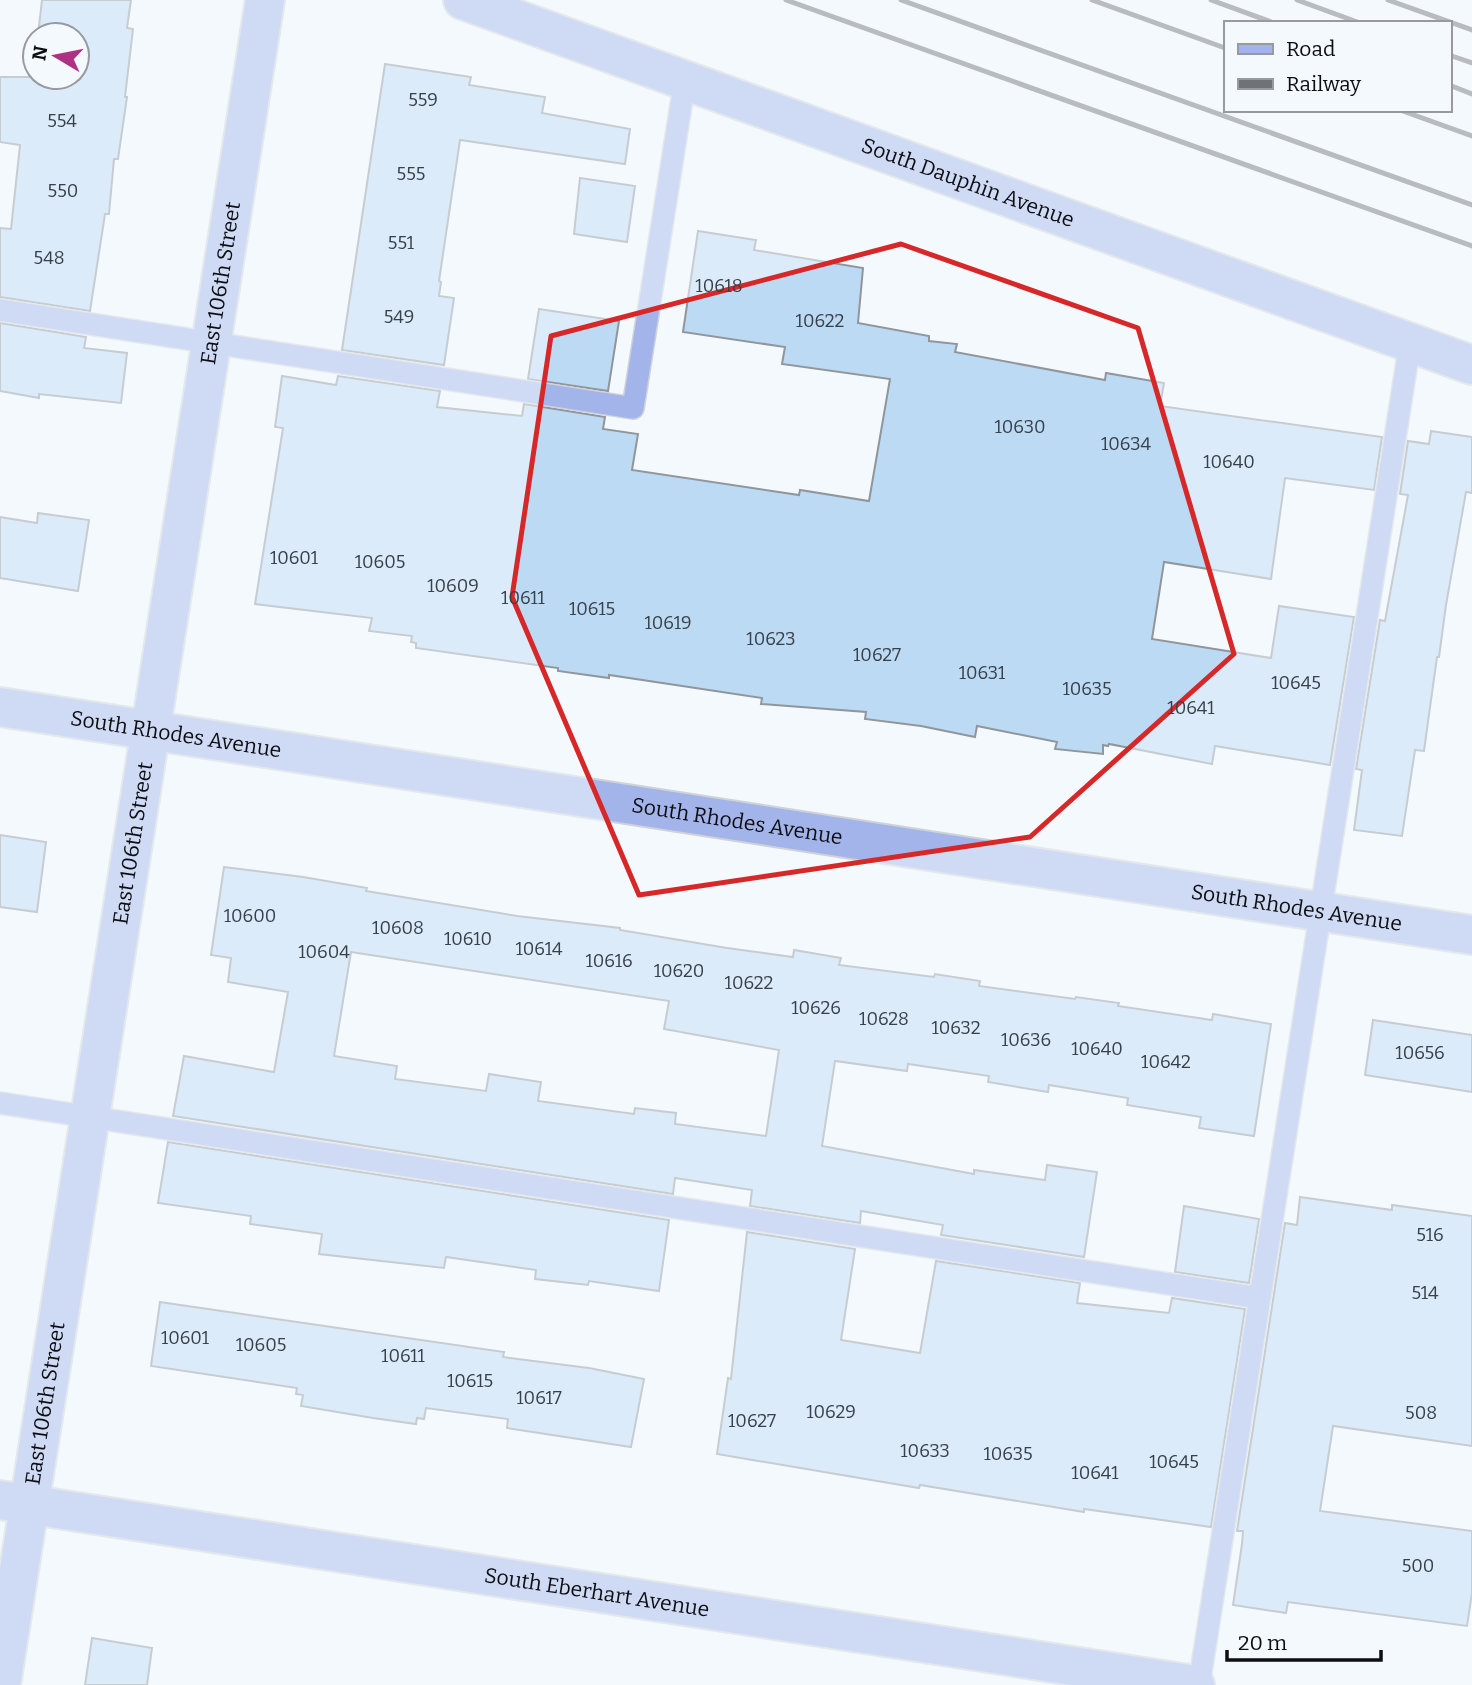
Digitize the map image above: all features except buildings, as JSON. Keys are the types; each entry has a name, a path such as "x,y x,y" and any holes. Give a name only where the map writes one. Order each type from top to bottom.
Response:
{"street":[{"name":"East 106th Street","path":"1,1685 15,1502 90,1117 265,0"},
{"name":"South Dauphin Avenue","path":"463,0 1472,365"},
{"name":"South Rhodes Avenue","path":"0,707 1472,934"},
{"name":"South Eberhart Avenue","path":"15,1502 1197,1685"}],"lane":[{"path":"0,310 633,408 685,80"},
{"path":"1197,1685 1410,343"},
{"path":"0,1103 1260,1298"}],"highlighted area":[{"path":"901,244 1138,328 1234,654 1030,837 639,895 512,597 551,336"}],"railway":[{"path":"786,0 1472,246"},
{"path":"901,0 1472,205"},
{"path":"1092,0 1224,48"},
{"path":"1211,0 1269,21"},
{"path":"1297,0 1355,21"},
{"path":"1388,0 1447,21"},
{"path":"1451,22 1472,30"},
{"path":"1451,56 1472,63"},
{"path":"1451,86 1472,94"},
{"path":"1406,112 1472,136"}]}
